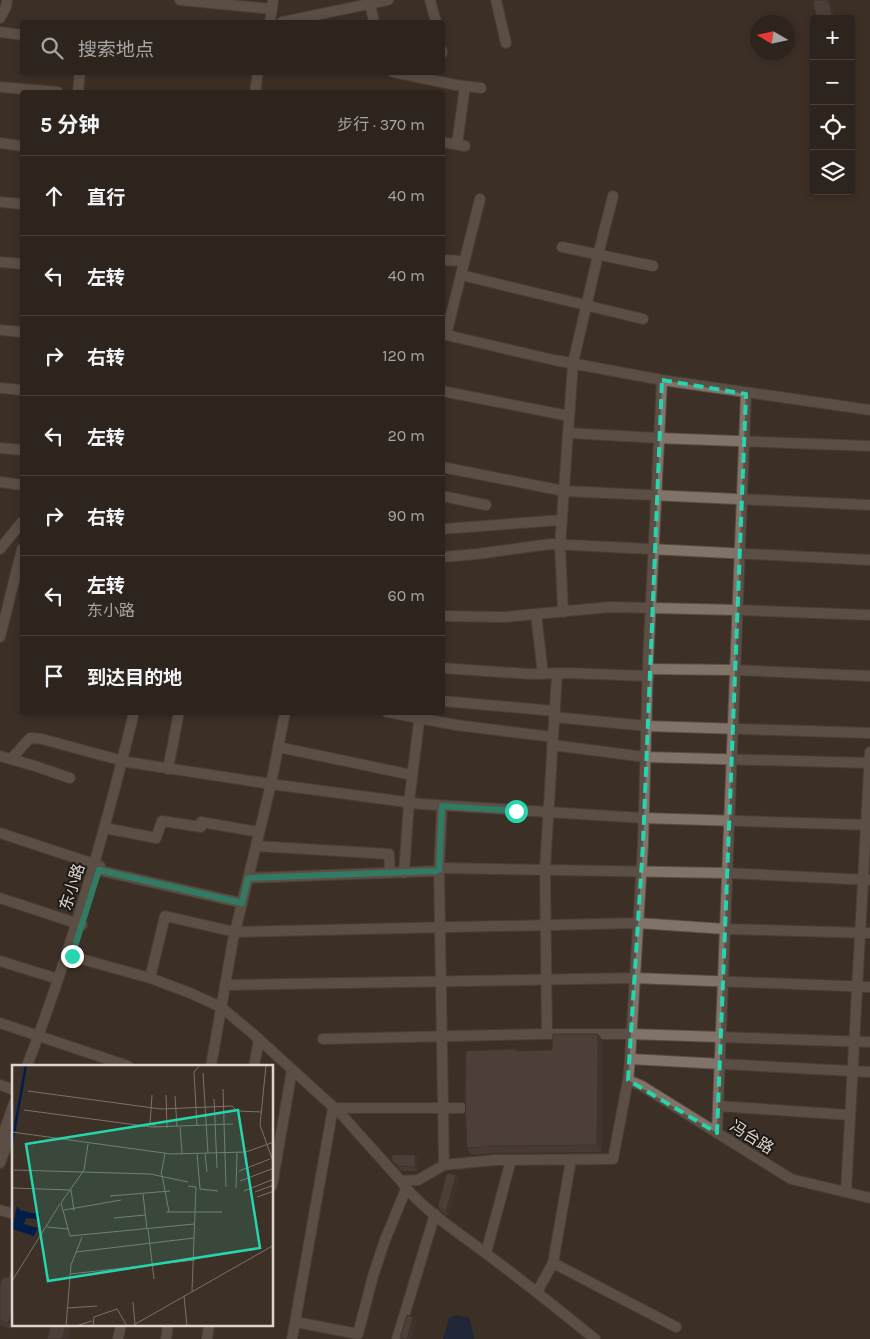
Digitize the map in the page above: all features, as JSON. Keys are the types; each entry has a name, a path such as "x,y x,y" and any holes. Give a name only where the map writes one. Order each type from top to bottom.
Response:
{"street":[{"path":"0,18 7,0"},
{"path":"180,0 270,4"},
{"path":"291,20 369,2 388,0"},
{"path":"430,0 435,20"},
{"path":"496,0 506,43"},
{"path":"369,2 374,20"},
{"path":"266,20 270,4"},
{"path":"270,4 270,20"},
{"path":"0,32 20,35"},
{"path":"78,90 80,75"},
{"path":"255,90 258,75"},
{"path":"260,90 263,75"},
{"path":"415,75 481,88"},
{"path":"445,142 461,145 466,86"},
{"path":"0,87 35,90"},
{"path":"0,144 20,146"},
{"path":"563,612 560,545 573,363 613,196"},
{"path":"445,327 447,312 461,275 480,199"},
{"path":"0,202 20,204"},
{"path":"562,247 653,266"},
{"path":"445,260 464,261"},
{"path":"0,262 20,264"},
{"path":"461,275 642,319"},
{"path":"0,330 20,332"},
{"path":"445,334 573,363 662,380 746,394 870,410"},
{"path":"404,1185 418,1180 444,1165 511,1160 613,1159 628,1080 632,1034 641,871 658,438 662,380"},
{"path":"0,388 20,390"},
{"path":"445,392 569,416"},
{"path":"717,1133 746,394"},
{"path":"568,433 870,446"},
{"path":"0,448 20,450"},
{"path":"445,468 564,491 870,505"},
{"path":"0,482 20,485"},
{"path":"445,497 486,504"},
{"path":"445,529 562,520"},
{"path":"0,549 20,524"},
{"path":"445,557 550,544 870,560"},
{"path":"0,634 19,577"},
{"path":"445,616 504,617 610,607 870,615"},
{"path":"536,614 543,674"},
{"path":"445,668 529,674 736,670 870,676"},
{"path":"547,1034 545,869 547,813 558,673"},
{"path":"445,701 646,726 870,733"},
{"name":"东小路","path":"125,762 133,715"},
{"name":"东小路","path":"27,1065 41,1037 70,956 97,868 138,715"},
{"path":"168,769 178,715"},
{"path":"211,1065 235,932 271,784 284,715"},
{"path":"404,872 409,802 420,716 645,757 870,763"},
{"path":"11,759 30,738 42,739 125,762 271,784 442,806 643,818 868,825"},
{"path":"278,747 412,775"},
{"path":"846,1192 857,987 865,933 870,752"},
{"path":"0,756 70,778"},
{"path":"442,806 439,870 444,1165"},
{"path":"107,829 156,838 162,821 201,827 201,822 259,832"},
{"path":"0,832 97,868 242,903"},
{"path":"256,846 389,854 390,873"},
{"path":"248,878 436,871 443,868 728,873 866,880"},
{"path":"0,898 79,925"},
{"path":"150,978 165,916 235,932 638,924 725,929 865,933"},
{"path":"70,956 150,978 190,993 221,1008 259,1039 333,1108 404,1185 435,1214 595,1339"},
{"name":"东小路","path":"34,1065 58,980 70,956"},
{"path":"0,962 58,980"},
{"path":"225,985 635,978 870,987"},
{"path":"0,1023 125,1065"},
{"path":"323,1039 632,1034 870,1042"},
{"path":"254,1065 259,1039"},
{"path":"630,1059 870,1072"},
{"path":"274,1174 292,1070"},
{"name":"冯台路","path":"628,1080 642,1086 791,1179 870,1198"},
{"path":"0,1085 12,1089"},
{"path":"718,1106 850,1115"},
{"path":"333,1108 462,1108"},
{"path":"292,1339 333,1108"},
{"path":"5,1148 12,1112"},
{"path":"0,1164 12,1129"},
{"path":"486,1254 511,1160"},
{"path":"537,1292 553,1263 571,1160"},
{"path":"296,1322 358,1334 384,1240 404,1185"},
{"path":"397,1339 435,1214"},
{"path":"553,1263 676,1327"},
{"path":"118,1339 121,1326"},
{"path":"166,1339 168,1326"},
{"path":"206,1339 209,1326"}],"highlighted area":[{"path":"662,380 746,394 717,1133 628,1080 643,844"}],"water":[{"path":"457,1315 470,1318 474,1339 443,1339 449,1318"}],"building":[{"path":"828,0 832,15 816,15 813,1"},
{"path":"553,1034 598,1034 597,1145 467,1148 466,1051 552,1050"},
{"path":"392,1155 415,1155 415,1167 398,1166 392,1160"},
{"path":"447,1173 456,1175 446,1211 438,1206"},
{"path":"12,1267 12,1312 8,1323 0,1320 0,1285 3,1277 8,1278"},
{"path":"407,1315 413,1317 407,1339 405,1339 400,1338"},
{"path":"51,1326 66,1326 62,1339 47,1339"}],"route":[{"path":"72,956 99,870 242,903 248,878 439,870 442,806 516,811"}]}
